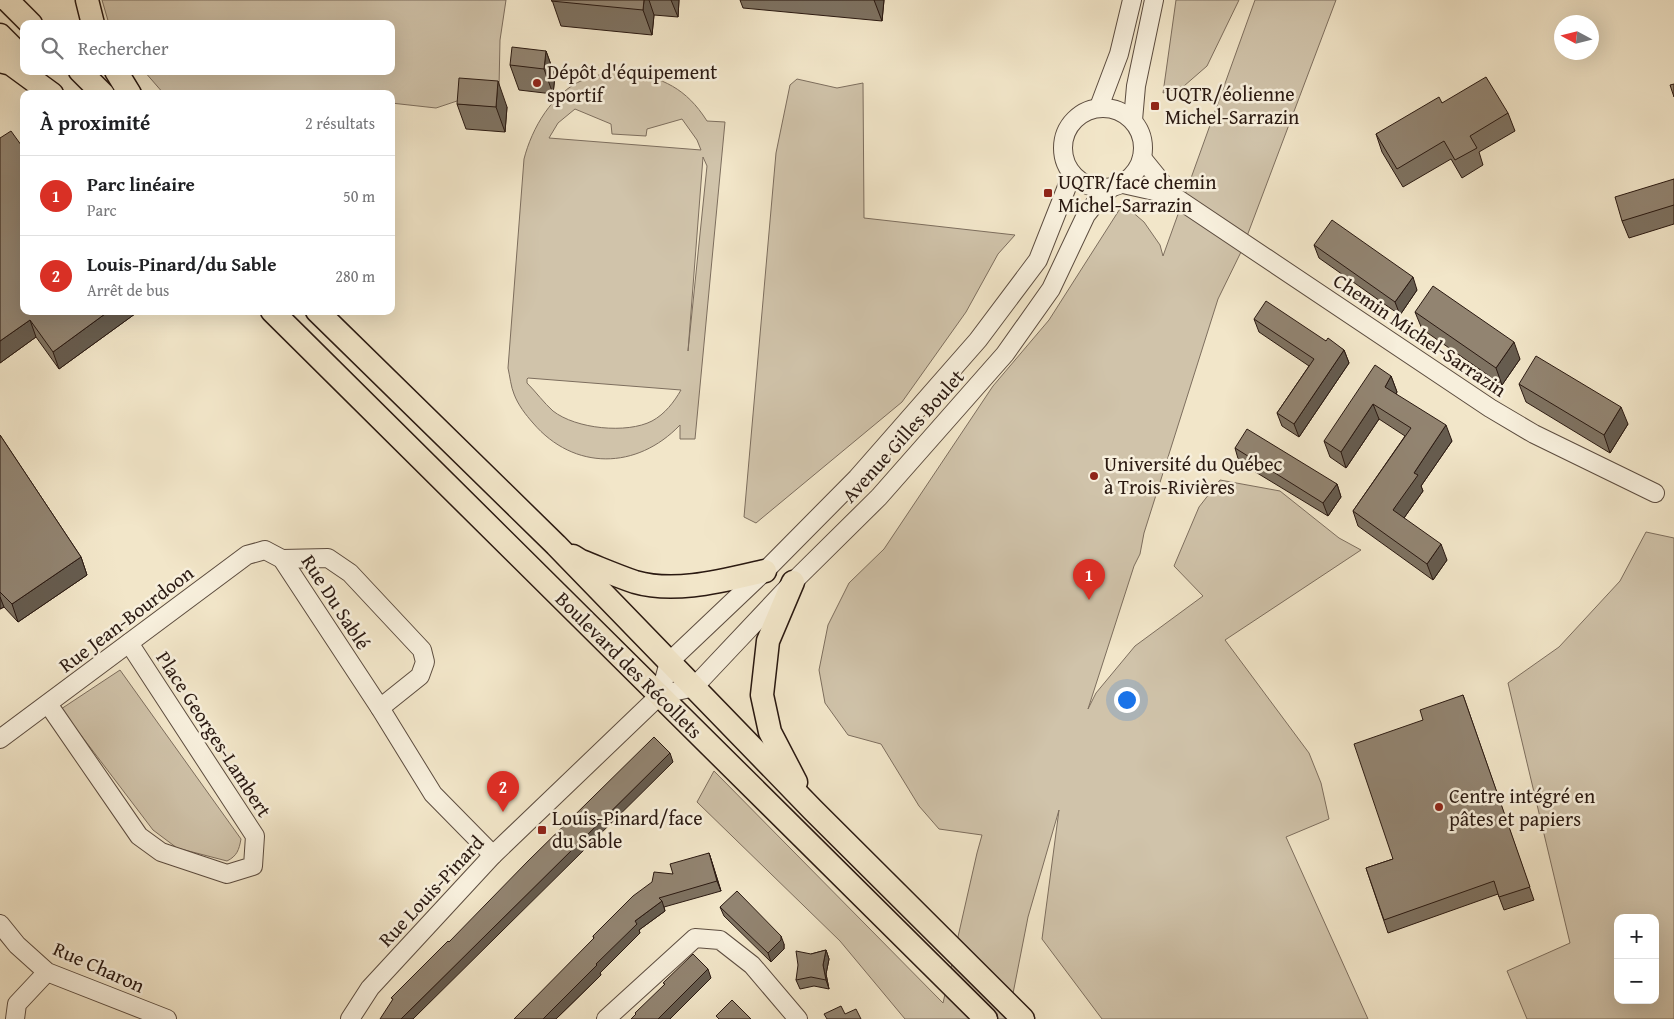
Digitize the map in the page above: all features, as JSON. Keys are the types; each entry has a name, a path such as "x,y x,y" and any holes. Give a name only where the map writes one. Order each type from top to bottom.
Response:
{"main road":[{"path":"6,0 27,20"},
{"path":"87,0 92,20"},
{"path":"0,35 20,55"},
{"path":"0,61 11,64 20,71"},
{"path":"26,75 47,90"},
{"path":"40,75 55,90"},
{"path":"84,75 99,90"},
{"path":"118,75 128,90"},
{"name":"Boulevard des Récollets","path":"276,315 986,1019"},
{"name":"Boulevard des Récollets","path":"321,315 556,545 813,810 1023,1019"},
{"path":"556,545 581,561 646,584 665,586 708,584 765,571"},
{"path":"793,582 768,642 762,695 770,732 813,810"}],"street":[{"path":"1099,107 1119,54 1132,0"},
{"path":"1133,120 1136,86 1154,0"},
{"path":"1117,186 1100,189 1090,187 1080,182 1072,174 1066,164 1063,140 1068,128 1076,118 1087,111 1099,107 1112,108 1123,112 1133,120 1140,130 1144,142 1142,158"},
{"name":"Avenue Gilles Boulet","path":"694,687 793,582 879,497 1005,354 1051,289 1086,216 1097,201 1133,176 1140,166 1142,158"},
{"name":"Chemin Michel-Sarrazin","path":"1142,158 1172,195 1490,408 1534,434 1655,493"},
{"name":"Avenue Gilles Boulet","path":"669,662 765,571 857,478 978,340 1038,260 1072,174"},
{"name":"Chemin Michel-Sarrazin","path":"1117,186 1172,195"},
{"path":"978,340 1005,354"},
{"path":"857,478 879,497"},
{"name":"Rue Jean-Bourdoon","path":"0,740 247,554 265,550 282,559"},
{"name":"Rue Du Sablé","path":"282,559 328,558 350,573 422,650 425,662 420,676 380,708"},
{"name":"Rue Du Sablé","path":"282,559 380,708 433,794 493,855"},
{"name":"Place Georges-Lambert","path":"48,704 139,836 160,852 227,874 253,866 255,836 129,643"},
{"path":"669,662 660,695 694,687"},
{"name":"Rue Louis-Pinard","path":"350,1019 370,988 493,855 660,695"},
{"name":"Rue Charon","path":"0,924 17,945 47,972 167,1019"},
{"path":"606,1019 695,938 720,940 752,965 798,1019"},
{"path":"16,1019 17,1004 47,972"}],"shaded area":[{"path":"102,0 506,0 500,40 499,87 436,108 395,103 395,90 161,90 147,75 395,75 395,20 108,20"},
{"path":"1176,0 1239,0 1207,66 1184,86 1163,93"},
{"path":"1255,0 1336,0 1241,252 1218,299 1144,533 1140,554 1134,566 1088,709 1096,693 1135,646 1203,596 1174,566 1199,507 1220,480 1280,491 1339,538 1361,550 1225,640 1309,753 1321,783 1329,819 1286,837 1368,1019 1102,1019 1042,939 1059,810 1028,917 1008,1019 905,1019 840,941 697,802 714,771 943,1003 982,835 939,829 919,806 881,744 848,735 825,703 819,670 828,625 849,583 884,549 993,386 1049,320 1123,204 1144,222 1160,245 1163,256"},
{"path":"626,71 651,77 672,86 691,100 707,121 725,122 695,439 680,439 680,425 663,440 645,450 625,457 606,459 586,457 567,450 549,439 520,406 513,391 508,368 524,159 532,135 553,103 572,86 588,78","holes":["575,109 611,124 612,134 646,136 647,129 682,119 697,140 701,150 549,138 558,123","703,157 707,166 688,351","528,378 681,390 669,407 652,421 629,427 602,428 588,426 563,417 553,411 527,383"]},
{"path":"797,79 837,88 863,83 864,218 1015,235 998,254 966,312 902,402 756,523 744,517 776,153 790,85"},
{"path":"1646,532 1674,538 1674,1019 1527,1019 1507,971 1570,943 1508,683 1559,647 1620,581"},
{"path":"120,670 241,839 237,852 227,861 177,848 153,830 61,709"}],"building":[{"path":"552,0 644,0 643,10"},
{"path":"512,47 546,51 544,69 510,65"},
{"path":"1486,77 1508,113 1470,136 1477,148 1455,160 1444,141 1397,169 1376,134 1439,97 1442,103"},
{"path":"459,78 498,81 496,107 457,104"},
{"path":"1674,84 1674,97 1670,85"},
{"path":"11,131 20,143 20,315 104,315 53,352 30,320 0,341 0,138"},
{"path":"1674,179 1674,205 1622,221 1615,197"},
{"path":"1332,220 1413,277 1395,302 1314,245"},
{"path":"1433,286 1514,342 1496,368 1415,312"},
{"path":"1266,301 1326,341 1328,338 1344,350 1294,424 1277,413 1314,359 1254,319"},
{"path":"1536,356 1621,407 1604,435 1519,384"},
{"path":"1375,365 1391,376 1385,387 1446,425 1414,473 1418,475 1393,510 1441,544 1427,564 1353,511 1411,428 1373,404 1341,452 1324,441"},
{"path":"1247,429 1337,484 1323,503 1235,448"},
{"path":"0,435 81,557 12,604 0,592"},
{"name":"Centre intégré en pâtes et papiers","path":"1463,695 1530,887 1499,897 1494,881 1384,920 1366,868 1393,859 1354,744 1423,720 1420,710"},
{"path":"654,737 670,753 401,1019 380,1019 393,999 391,998"},
{"path":"709,853 717,881 659,898 662,901 635,921 637,924 543,1019 514,1019 633,896 652,882 654,872 673,874 670,864"},
{"path":"737,891 781,936 781,940 768,953 720,907"},
{"path":"826,950 823,965 826,980 811,977 796,980 798,965 796,951 811,954"},
{"path":"693,954 708,969 658,1019 631,1019 665,984 663,983"},
{"path":"732,1000 751,1019 719,1019 716,1016"},
{"path":"841,1006 845,1014 856,1009 861,1019 827,1019 824,1014"}],"place":[{"name":"Dépôt d'équipement sportif","path":"537,83"},
{"name":"UQTR/éolienne Michel-Sarrazin","path":"1155,106"},
{"name":"UQTR/face chemin Michel-Sarrazin","path":"1048,193"},
{"name":"Université du Québec à Trois-Rivières","path":"1094,476"},
{"name":"Parc linéaire","path":"1089,600"},
{"name":"Centre intégré en pâtes et papiers","path":"1439,807"},
{"name":"Louis-Pinard/du Sable","path":"503,812"},
{"name":"Louis-Pinard/face du Sable","path":"542,830"}]}
